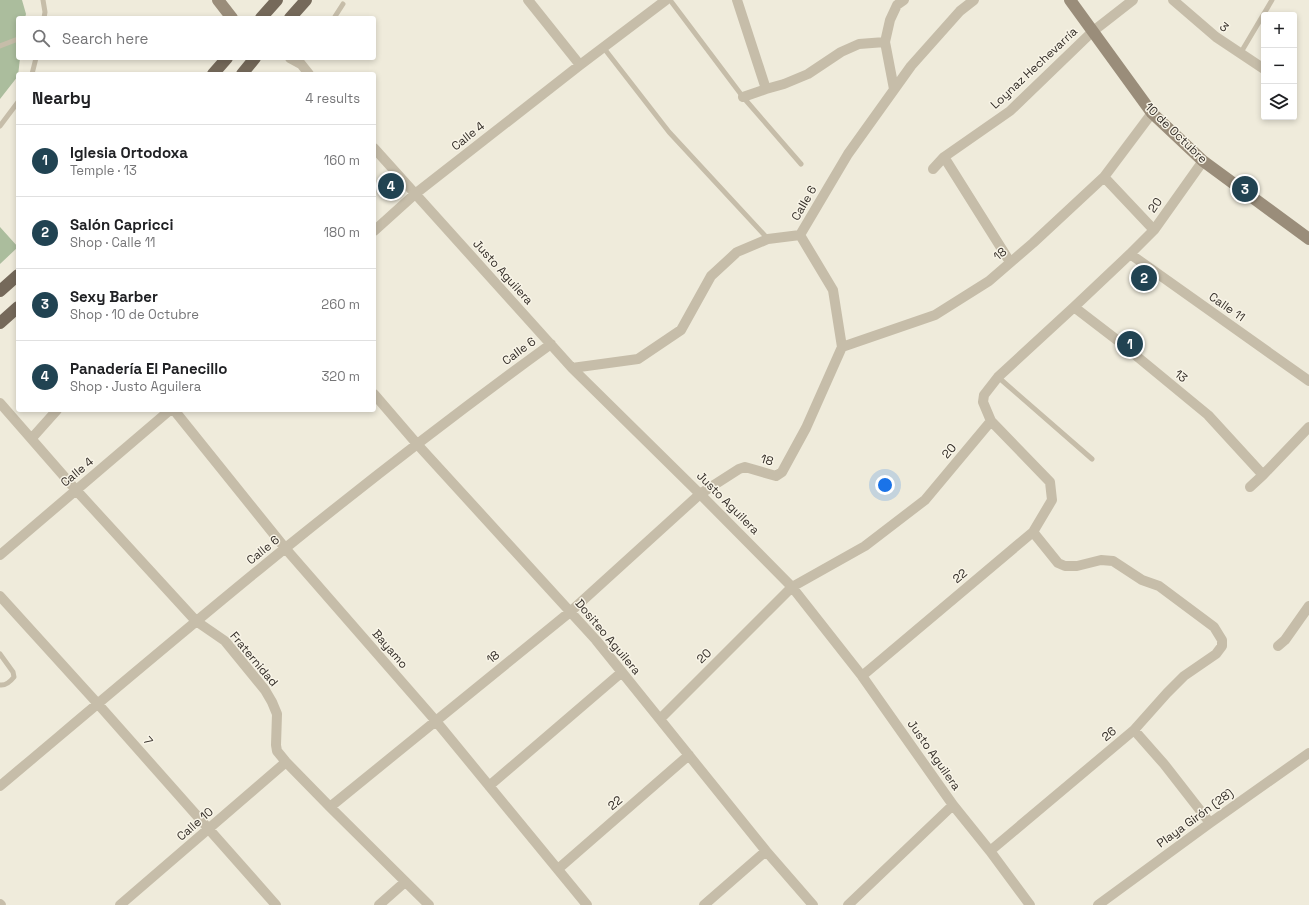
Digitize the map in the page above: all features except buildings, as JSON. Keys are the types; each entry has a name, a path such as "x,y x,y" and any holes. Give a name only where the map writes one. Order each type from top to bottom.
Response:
{"main road":[{"path":"263,16 276,0"},
{"path":"292,16 306,0"},
{"path":"215,72 225,60"},
{"path":"244,72 253,60"},
{"path":"0,291 16,277"},
{"path":"0,323 16,308"}],"street":[{"path":"218,0 230,16"},
{"path":"528,0 580,65"},
{"name":"Calle 4","path":"376,229 415,194 666,0"},
{"path":"737,0 766,89"},
{"path":"894,89 884,42 890,20 898,5 904,0"},
{"name":"Calle 6","path":"572,368 638,359 681,330 711,276 737,252 768,239 800,235 848,154 911,66 955,16 974,0"},
{"name":"10 de Octubre","path":"1070,0 1152,113 1202,161 1309,239"},
{"name":"Loynaz Hechevarría","path":"933,169 944,157 1010,111 1092,32 1133,0"},
{"name":"3","path":"1173,0 1216,37 1261,67"},
{"path":"743,97 784,84 808,74 841,52 859,44 884,42"},
{"path":"293,60 301,66"},
{"name":"18","path":"330,806 570,612 700,494 739,469 745,467 776,476 782,472 806,428 842,347 935,315 989,281 1033,244 1104,177 1152,113"},
{"name":"Justo Aguilera","path":"376,150 572,368 792,587 862,676 953,805 990,851 1030,905"},
{"path":"944,157 1010,262"},
{"name":"20","path":"660,719 792,587 865,546 925,500 991,421 983,402 984,395 998,377 1154,230 1202,161"},
{"path":"1104,177 1154,230"},
{"path":"800,235 833,290 842,347"},
{"name":"Calle 11","path":"1130,254 1309,381"},
{"name":"13","path":"1074,307 1117,340 1208,415 1263,476"},
{"name":"Calle 6","path":"0,786 285,548 417,444 551,344"},
{"name":"Dositeo Aguilera","path":"376,396 417,444 596,640 766,850 813,905"},
{"name":"Fraternidad","path":"0,403 76,490 196,621 225,641 265,690 272,702 277,714 277,751 286,762 429,905"},
{"path":"32,438 55,412"},
{"name":"Calle 4","path":"0,555 168,412"},
{"name":"Bayamo","path":"176,412 285,548 435,720 587,905"},
{"name":"22","path":"862,676 1033,532 1052,500 1050,482 991,421"},
{"path":"1250,487 1263,476 1309,427"},
{"name":"26","path":"990,851 1134,730 1184,676 1216,654 1222,646 1222,640 1214,627 1159,586 1142,580 1113,561 1101,560 1076,566 1065,566 1058,564 1033,532"},
{"name":"7","path":"0,596 276,905"},
{"path":"1278,646 1285,640 1309,606"},
{"path":"489,786 622,672"},
{"path":"1134,730 1164,764 1210,823"},
{"name":"Playa Girón (28)","path":"1098,905 1309,753"},
{"name":"22","path":"558,870 689,755"},
{"name":"Calle 10","path":"120,905 286,762"},
{"path":"848,905 953,805"},
{"path":"704,905 766,850"},
{"path":"379,905 405,882"}],"lane":[{"path":"43,0 44,16"},
{"path":"670,0 743,97 801,164"},
{"path":"1240,54 1272,0"},
{"path":"335,16 343,4"},
{"path":"0,46 16,40"},
{"path":"603,48 669,132 768,239"},
{"path":"32,72 36,60"},
{"path":"0,126 16,105"},
{"path":"998,377 1092,458"},
{"path":"0,654 13,672 14,677 11,682 0,685"}],"green space":[{"path":"0,0 22,0 26,16 16,16 16,60 20,60 18,72 16,72 16,79 0,99"},
{"path":"0,227 16,245 16,249 0,264"}],"place":[{"name":"Panadería El Panecillo","path":"391,186"},
{"name":"Sexy Barber","path":"1245,189"},
{"name":"Salón Capricci","path":"1144,278"},
{"name":"Iglesia Ortodoxa","path":"1130,344"}]}
